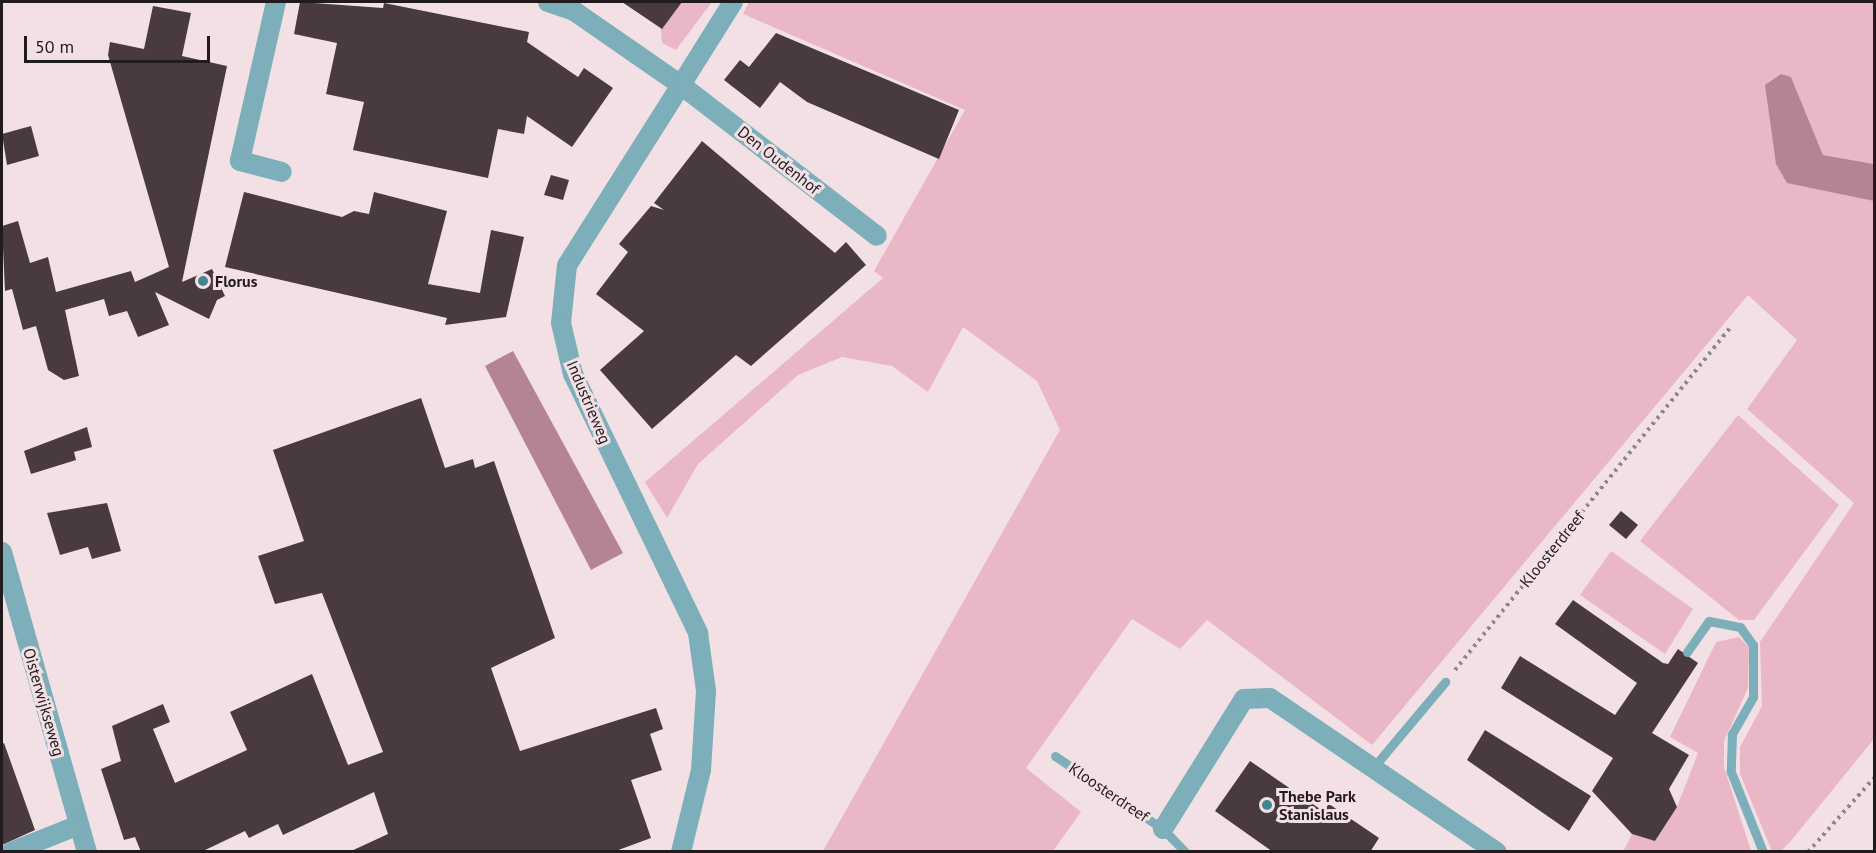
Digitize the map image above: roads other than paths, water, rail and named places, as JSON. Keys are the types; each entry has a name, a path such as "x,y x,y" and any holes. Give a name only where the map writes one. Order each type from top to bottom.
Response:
{"street":[{"path":"276,2 240,161 282,172"},
{"path":"548,2 574,11 681,85"},
{"name":"Industrieweg","path":"684,851 701,770 706,691 698,633 573,374 561,323 567,265 733,2"},
{"name":"Den Oudenhof","path":"681,85 877,236"},
{"name":"Oisterwijkseweg","path":"2,552 87,852"},
{"name":"Kloosterdreef","path":"1163,828 1244,699 1270,698 1497,852"},
{"path":"11,852 79,825"}],"lane":[{"path":"1686,652 1709,621 1740,627 1753,645 1753,697 1732,734 1731,772 1763,852"},
{"path":"1372,769 1445,682"},
{"name":"Kloosterdreef","path":"1055,756 1163,828 1185,852"}],"place":[{"name":"Florus","path":"203,281"},
{"name":"Thebe Park Stanislaus","path":"1267,805"}]}
